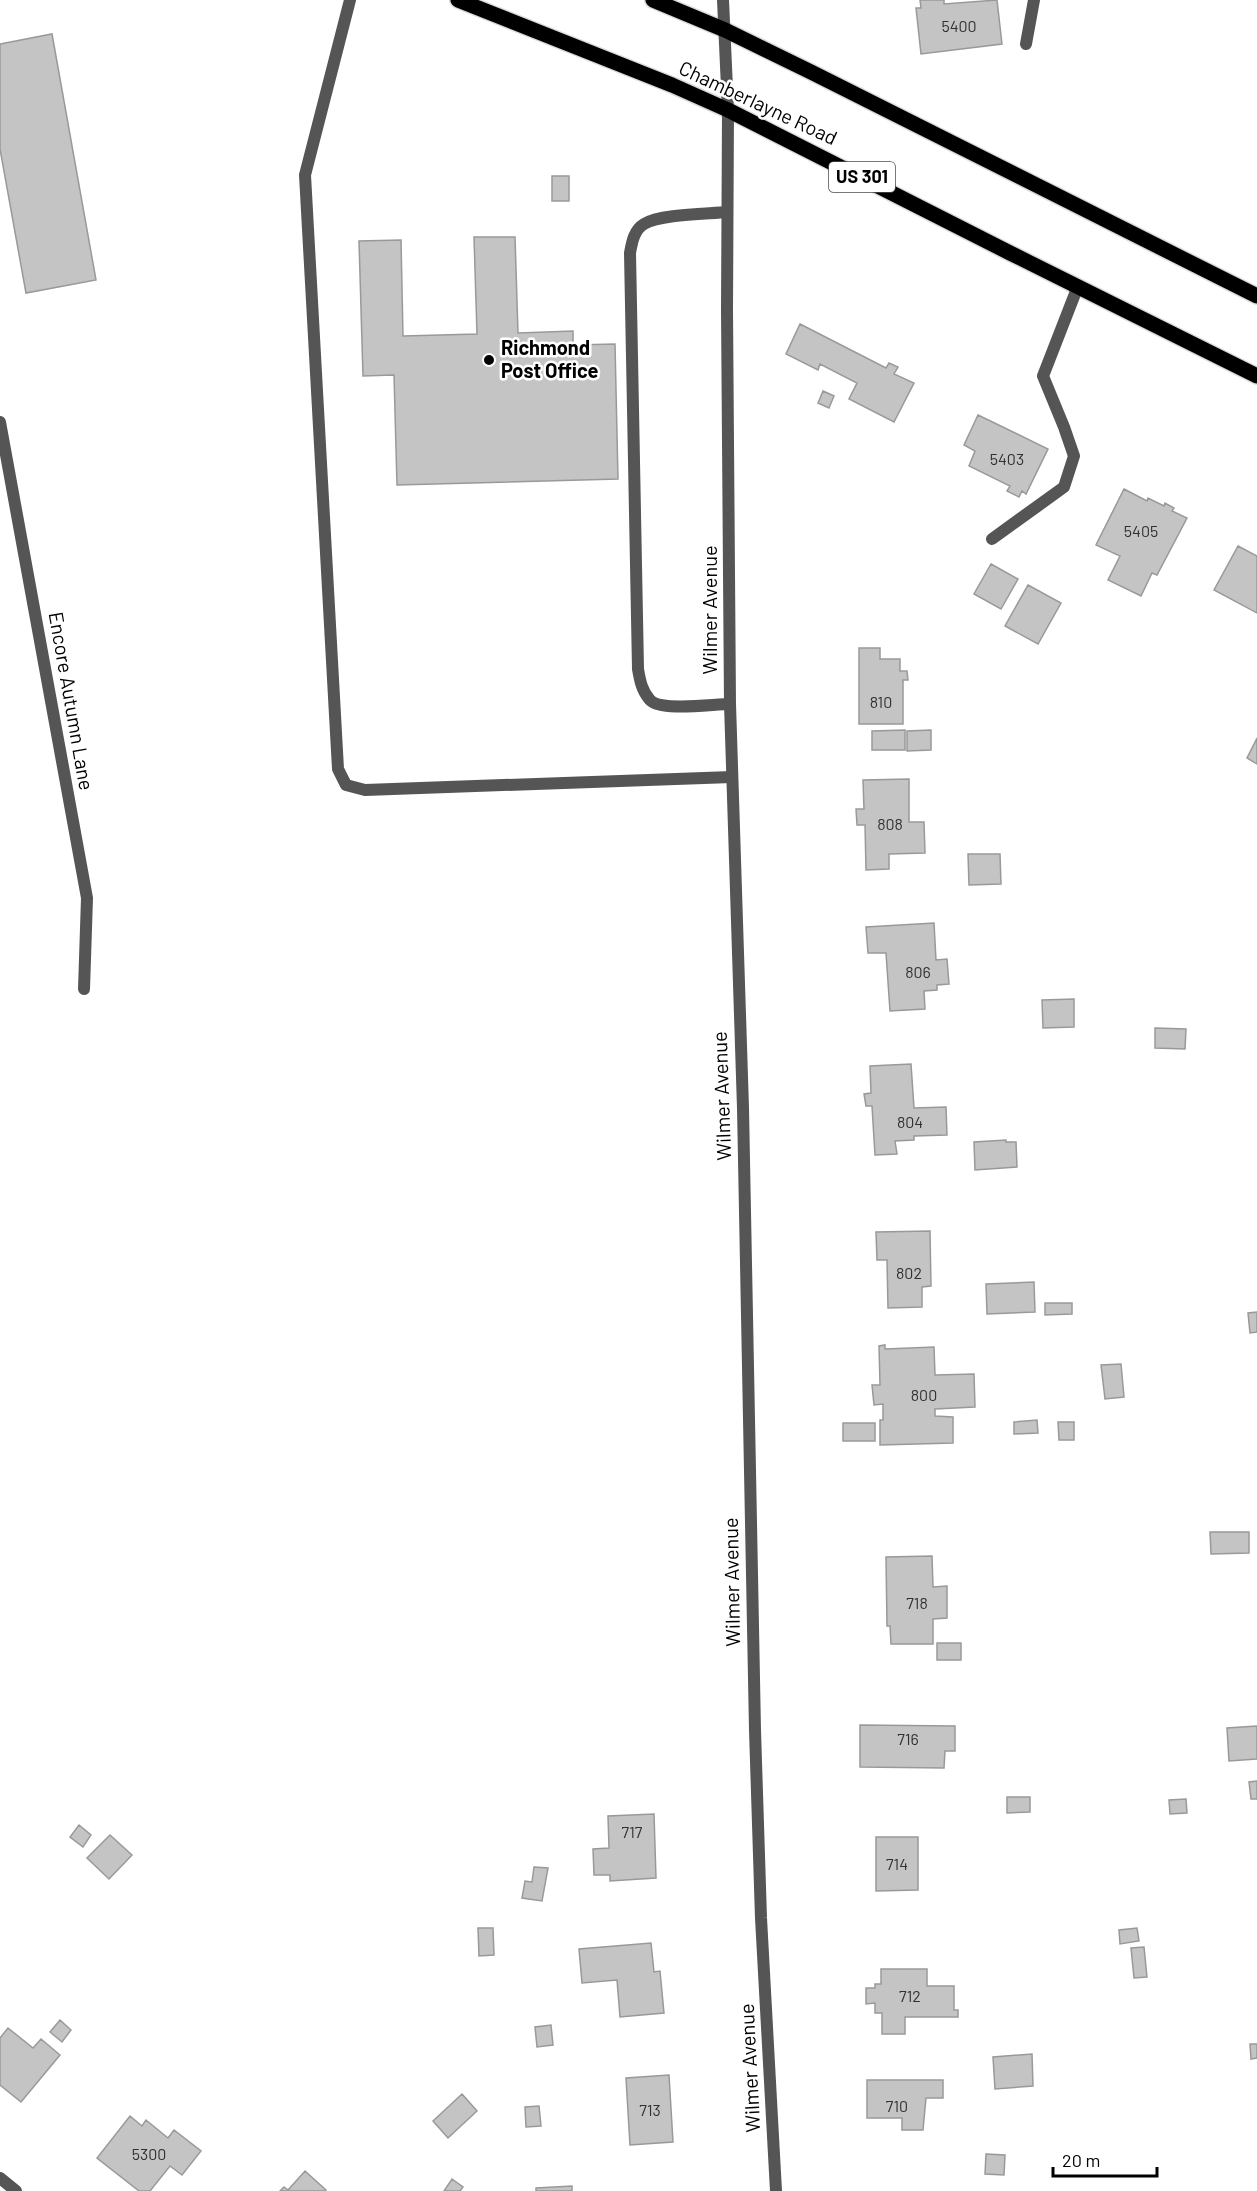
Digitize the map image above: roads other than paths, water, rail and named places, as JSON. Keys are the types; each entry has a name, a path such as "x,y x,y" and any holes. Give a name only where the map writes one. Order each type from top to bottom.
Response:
{"main road":[{"name":"Chamberlayne Road","path":"458,0 672,85 728,110 1257,376"},
{"path":"653,0 725,30 1257,296"}],"street":[{"path":"350,0 305,175 338,769 346,785 365,790 732,777"},
{"name":"Wilmer Avenue","path":"723,0 728,110 730,704 743,1108 755,1730 776,2191"},
{"path":"1026,44 1034,0"},
{"path":"727,212 661,218 643,224 633,236 630,253 638,669 641,687 652,702 666,707 730,704"},
{"path":"992,539 1064,487 1074,456 1043,376 1078,286"},
{"name":"Encore Autumn Lane","path":"0,422 87,898 84,988"},
{"path":"0,2178 16,2191"}],"place":[{"name":"Richmond Post Office","path":"489,360"}]}
